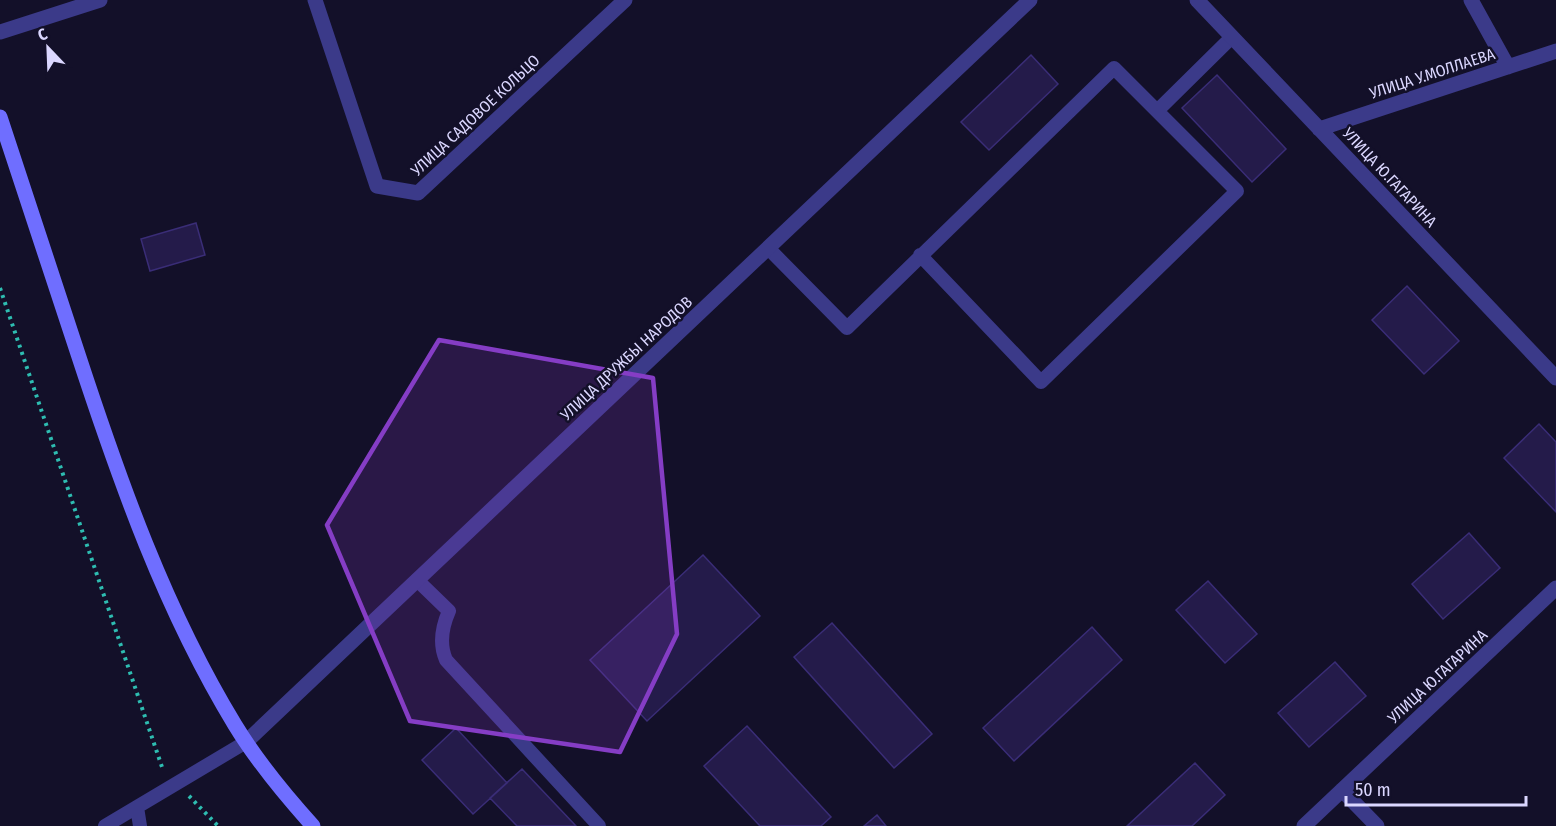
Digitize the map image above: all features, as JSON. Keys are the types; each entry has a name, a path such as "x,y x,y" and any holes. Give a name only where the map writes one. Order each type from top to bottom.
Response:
{"street":[{"path":"0,32 100,0"},
{"name":"УЛИЦА САДОВОЕ КОЛЬЦО","path":"315,0 377,186 418,193 625,0"},
{"name":"УЛИЦА ДРУЖБЫ НАРОДОВ","path":"246,742 1030,0"},
{"name":"УЛИЦА Ю.ГАГАРИНА","path":"1197,0 1556,378"},
{"path":"1471,0 1508,67"},
{"name":"УЛИЦА У.МОЛЛАЕВА","path":"1319,129 1556,51"},
{"path":"0,117 110,452 137,523 197,658 246,742 309,825"},
{"name":"УЛИЦА Ю.ГАГАРИНА","path":"1304,826 1556,588"},
{"path":"1342,790 1377,826"}],"lane":[{"path":"1157,111 1232,37"},
{"path":"768,248 847,328 920,255 1114,68 1236,191 1041,382 920,255"},
{"path":"417,580 449,611 444,623 442,638 442,650 446,660 599,826"},
{"path":"105,826 246,742"},
{"path":"137,807 140,826"}],"path":[{"path":"0,288 161,768 218,826"}],"highlighted area":[{"path":"439,340 653,378 677,634 620,752 410,721 327,525"}],"building":[{"path":"1031,55 1058,84 989,150 961,122"},
{"path":"1217,75 1286,149 1252,182 1182,108"},
{"path":"196,223 205,255 150,271 141,239"},
{"path":"1407,286 1459,341 1424,374 1372,320"},
{"path":"1539,424 1556,442 1556,512 1504,458"},
{"path":"1469,533 1500,568 1443,619 1412,584"},
{"path":"703,555 760,616 647,721 590,660"},
{"path":"1208,581 1257,634 1225,663 1176,610"},
{"path":"832,623 932,734 894,768 794,657"},
{"path":"1092,627 1122,660 1014,761 983,728"},
{"path":"1335,662 1366,696 1309,747 1278,713"},
{"path":"747,726 831,817 821,826 760,826 704,766"},
{"path":"456,728 507,783 473,814 422,760"},
{"path":"1195,763 1225,795 1192,826 1127,826"},
{"path":"522,769 576,826 517,826 490,798"},
{"path":"877,815 886,826 864,826"}]}
